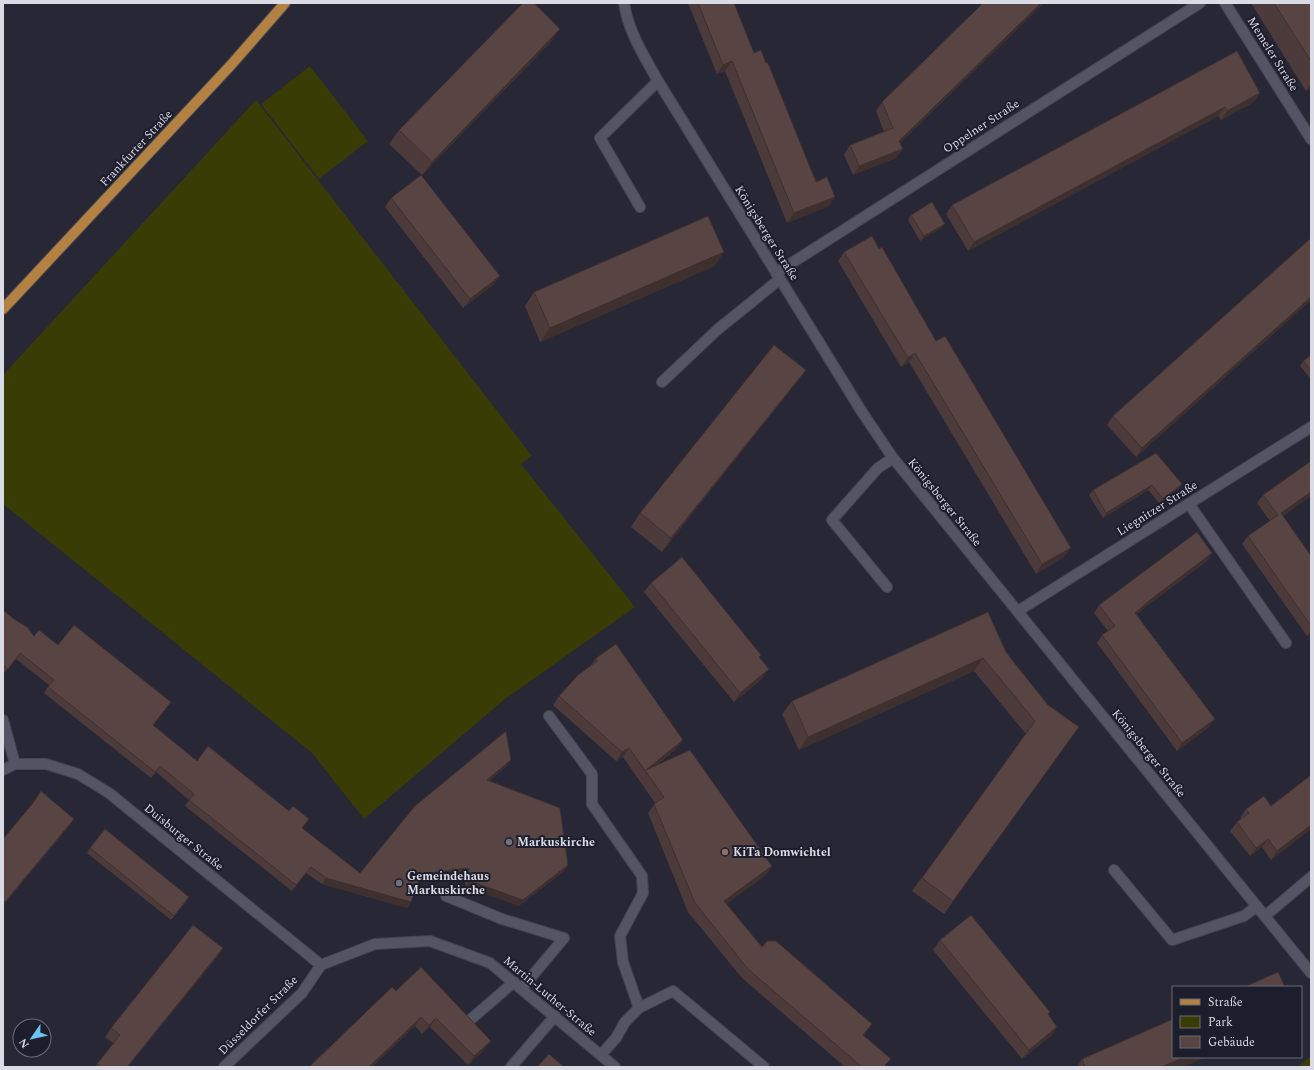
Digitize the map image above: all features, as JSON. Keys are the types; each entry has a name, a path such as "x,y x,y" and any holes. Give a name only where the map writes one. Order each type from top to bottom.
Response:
{"main road":[{"name":"Frankfurter Straße","path":"3,309 231,65 285,3"}],"street":[{"name":"Königsberger Straße","path":"624,3 637,44 658,81 862,412 893,458 1311,973"},
{"name":"Oppelner Straße","path":"662,382 717,330 778,276 1200,3"},
{"name":"Memeler Straße","path":"1225,3 1311,139"},
{"path":"640,207 600,138 658,81"},
{"name":"Liegnitzer Straße","path":"1018,611 1311,427"},
{"path":"887,587 832,520 878,468 893,458"},
{"path":"1189,504 1286,643"},
{"path":"549,716 592,774 592,804 642,876 643,893 620,936 623,962 639,1008"},
{"path":"3,720 15,764"},
{"name":"Duisburger Straße","path":"3,770 15,764 46,764 78,774 109,793 321,965"},
{"path":"1114,870 1172,940 1244,916 1257,906"},
{"path":"1265,916 1311,877"},
{"path":"446,896 502,919 564,938 518,985 470,1020"},
{"name":"Martin-Luther-Straße","path":"321,965 375,944 430,941 490,963 614,1067"},
{"name":"Düsseldorfer Straße","path":"224,1067 302,993 321,965"},
{"path":"601,1055 616,1038 625,1022 639,1008 674,990 764,1067"},
{"path":"510,1067 555,1016"}],"green space":[{"path":"310,66 368,141 319,179 261,104"},
{"path":"256,100 532,456 521,464 635,607 505,699 364,819 312,753 3,504 3,375"},
{"path":"1311,1056 1311,1067 1297,1067"}],"building":[{"path":"523,3 534,3 560,29 432,162 399,130"},
{"path":"698,3 734,3 754,53 761,50 766,63 768,63 816,182 827,177 835,197 794,213 732,61 723,65"},
{"path":"983,3 1041,3 899,141 903,149 859,166 850,145 893,128 882,102"},
{"path":"1274,3 1311,3 1311,61"},
{"path":"1237,51 1260,93 1227,111 1225,107 974,242 952,205"},
{"path":"421,175 500,276 470,299 391,198"},
{"path":"932,202 945,224 924,236 911,215"},
{"path":"708,216 724,252 550,328 534,292"},
{"path":"872,236 879,249 882,247 936,341 945,336 1071,548 1042,564 915,353 908,358 844,252"},
{"path":"1311,238 1311,297 1142,448 1113,416"},
{"path":"774,345 806,370 671,538 640,513"},
{"path":"1311,355 1311,370 1303,361"},
{"path":"1156,453 1182,484 1163,499 1152,485 1106,513 1093,490"},
{"path":"1311,461 1311,492 1281,513 1311,556 1311,626 1248,536 1278,515 1263,495"},
{"path":"1197,532 1212,553 1135,613 1215,719 1182,743 1102,635 1115,626 1099,605"},
{"path":"682,557 761,655 759,657 769,669 740,693 651,583"},
{"path":"3,610 27,627 34,636 39,630 58,645 74,625 171,702 153,725 197,761 208,746 289,811 293,806 309,819 302,828 360,873 415,806 506,731 511,760 487,780 560,808 568,865 523,900 470,881 468,868 422,874 411,902 326,878 311,867 296,885 189,800 194,794 160,766 155,772 48,687 54,680 20,653 8,669 3,665"},
{"path":"988,612 1006,652 1020,670 1048,705 1079,727 953,901 922,878 1035,721 983,658 808,737 792,701"},
{"path":"616,644 683,740 646,770 690,750 772,866 724,901 762,947 767,941 776,941 872,1024 863,1035 891,1059 885,1065 887,1067 862,1067 748,969 695,903 654,804 664,797 629,748 622,752 559,696 578,675 597,661 596,658"},
{"path":"1311,775 1311,825 1277,851 1268,839 1256,848 1237,822 1249,813 1246,809 1264,796 1271,806"},
{"path":"41,791 74,819 5,902 3,900 3,839"},
{"path":"105,829 189,897 174,916 90,848"},
{"path":"971,915 1050,1012 1048,1014 1057,1027 1029,1050 940,940"},
{"path":"193,925 223,948 127,1067 101,1067 97,1064 120,1035 111,1028"},
{"path":"421,967 491,1041 474,1056 436,1018 429,1025 421,1017 369,1067 309,1067 392,987 396,991"},
{"path":"1278,972 1285,986 1246,986"},
{"path":"1172,1019 1172,1058 1182,1058 1162,1067 1085,1067 1082,1059"},
{"path":"549,1054 564,1067 537,1067"}],"place":[{"name":"Markuskirche","path":"509,842"},
{"name":"KiTa Domwichtel","path":"725,852"},
{"name":"Gemeindehaus Markuskirche","path":"399,883"}]}
